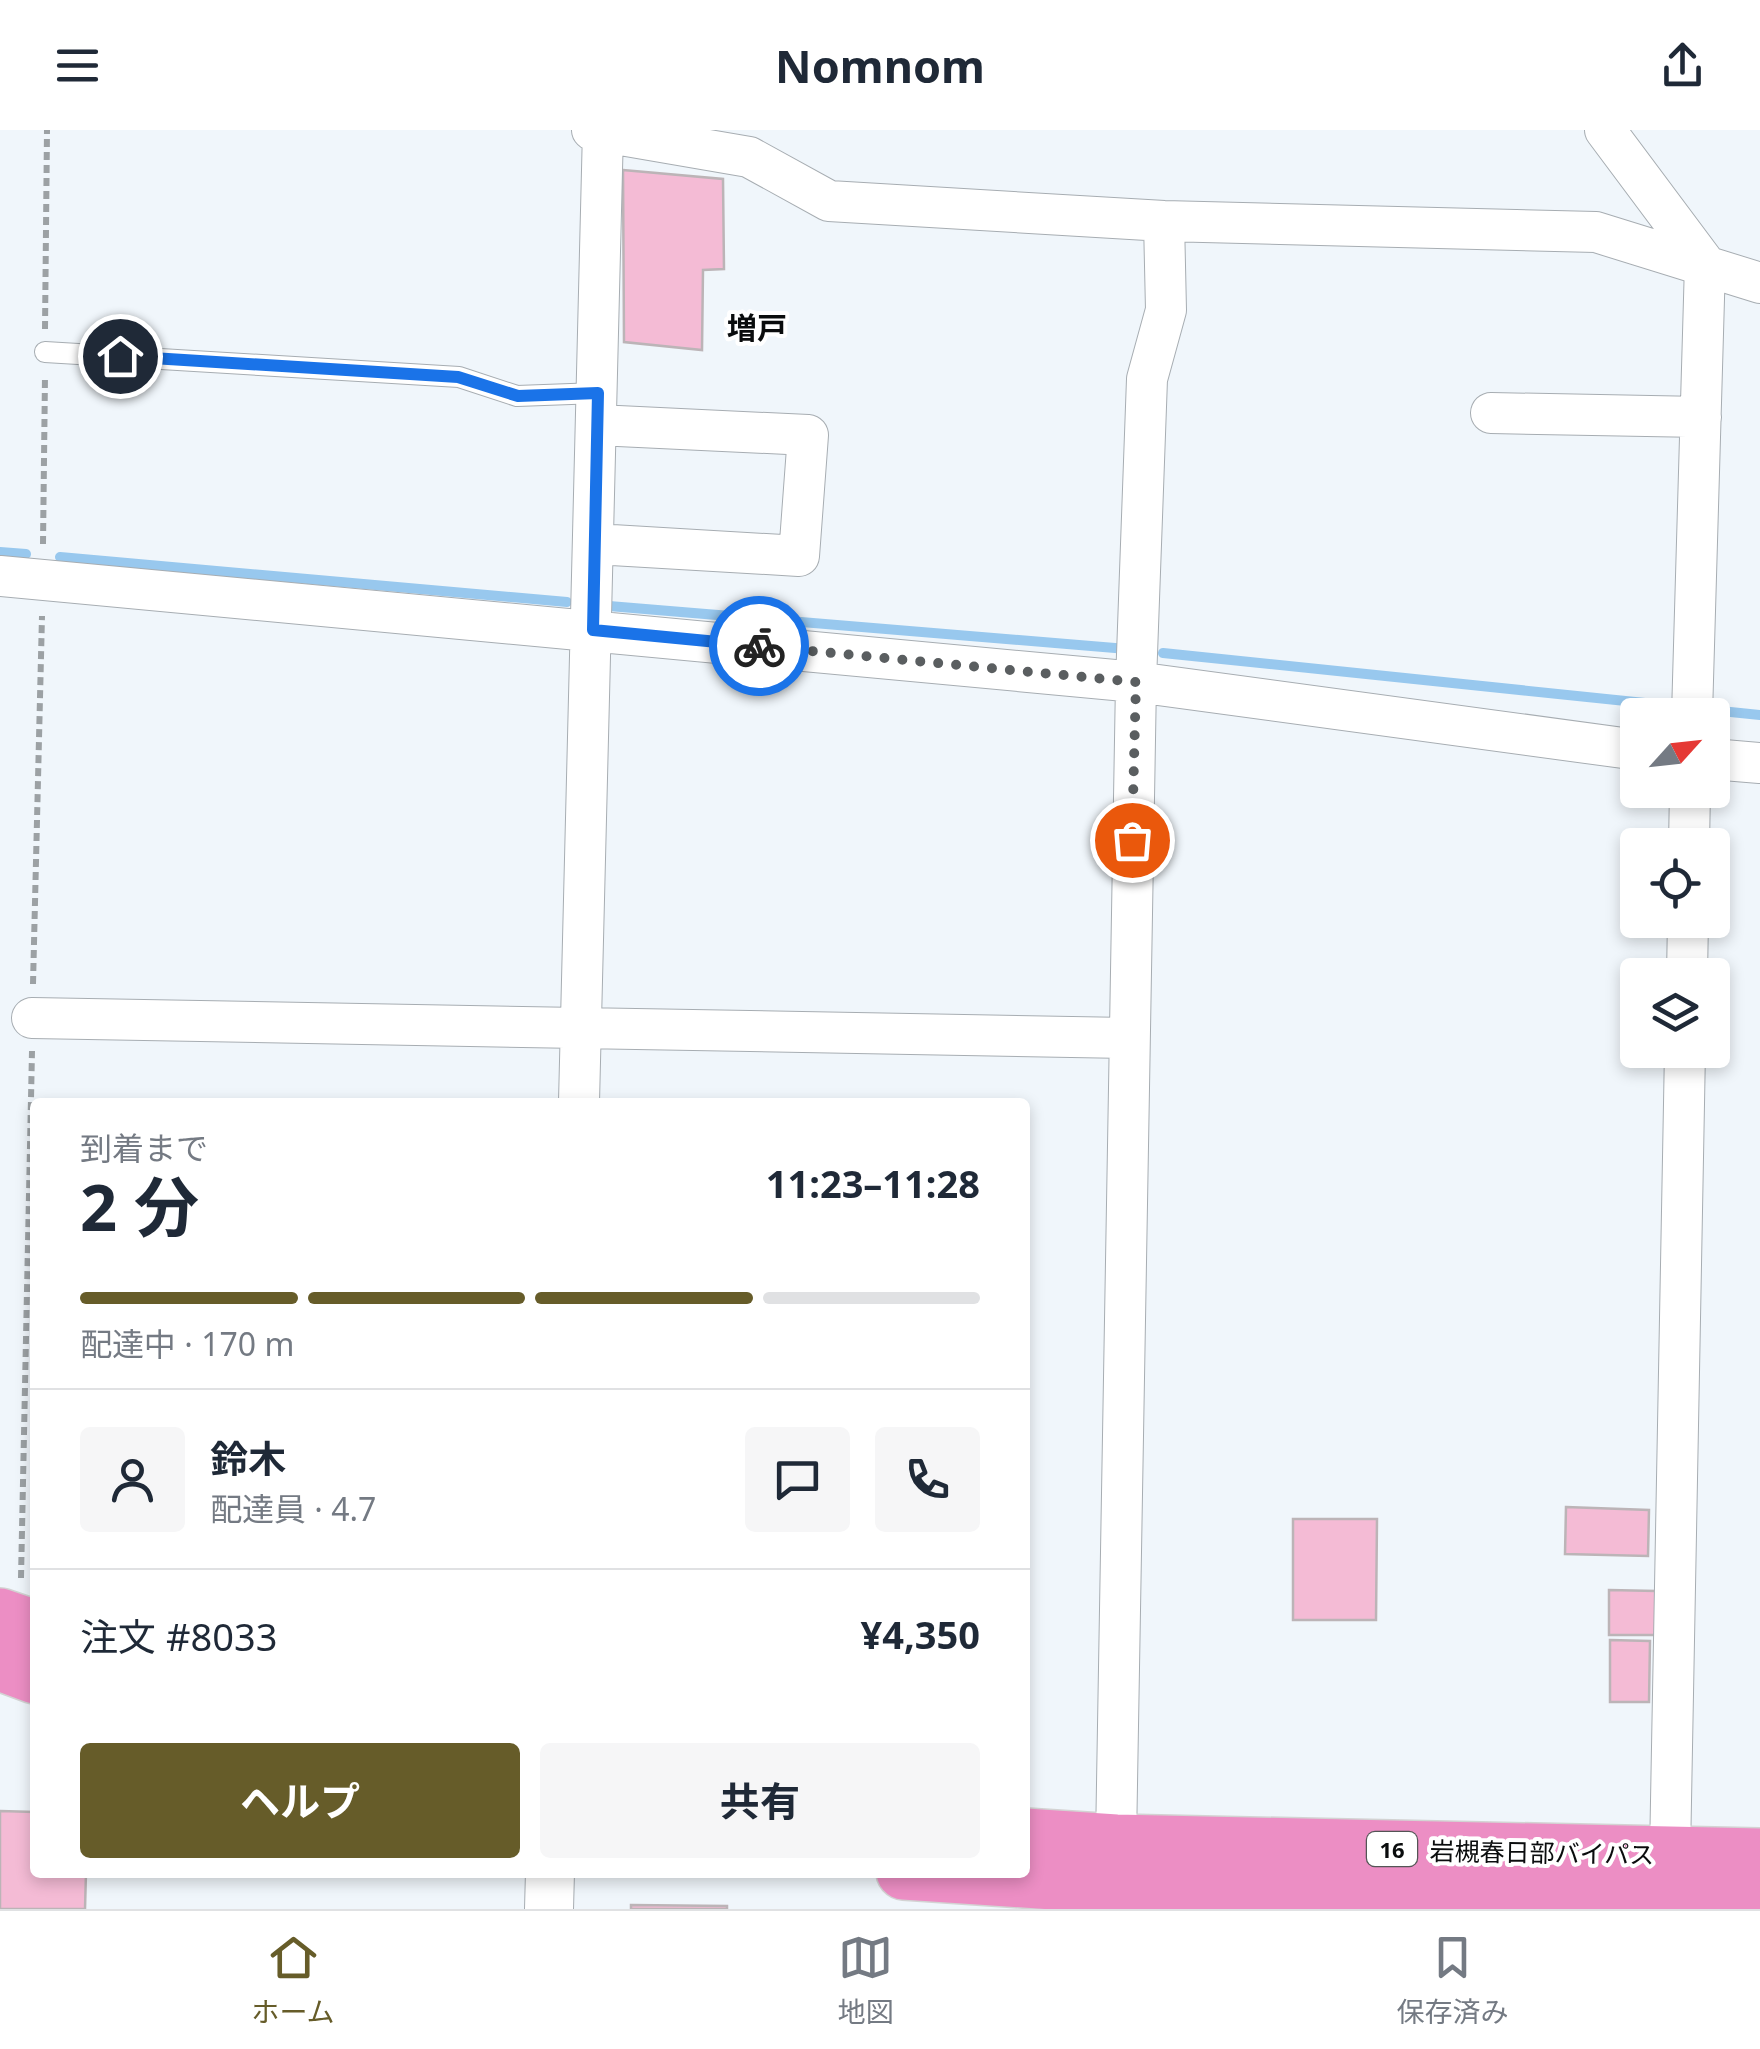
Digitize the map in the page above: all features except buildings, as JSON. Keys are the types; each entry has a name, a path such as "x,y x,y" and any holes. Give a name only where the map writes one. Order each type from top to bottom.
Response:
{"highway":[{"path":"14,1632 30,1666"},
{"name":"岩槻春日部バイパス","path":"1030,1838 1114,1879 1670,1855 1760,1856"},
{"name":"岩槻春日部バイパス","path":"1030,1876 1760,1903"}],"street":[{"path":"1605,130 1704,264 1692,698"},
{"path":"579,1098 595,544 599,131 749,158 829,200 1164,221 1596,232 1760,283"},
{"path":"1114,1879 1136,682 1147,379 1166,310 1164,221"},
{"path":"595,544 799,556 808,435 597,409"},
{"path":"1491,413 1700,417"},
{"path":"0,576 1136,682 1620,748"},
{"path":"1730,760 1760,763"},
{"path":"32,1018 1128,1038"},
{"path":"1670,1855 1686,1068"},
{"path":"549,1909 550,1878"}],"lane":[{"path":"45,352 458,377 518,396 597,409"}],"path":[{"path":"14,1632 43,582"}],"waterway":[{"path":"0,552 26,554"},
{"path":"60,557 567,602"},
{"path":"609,606 1127,649"},
{"path":"1163,653 1620,700"},
{"path":"1730,712 1760,715"}],"way so far":[{"path":"759,646 1136,682 1132,840"}],"district":[{"name":"増戸","path":"757,327"}],"route":[{"path":"120,356 458,377 518,396 598,393 593,630 759,646"}]}
